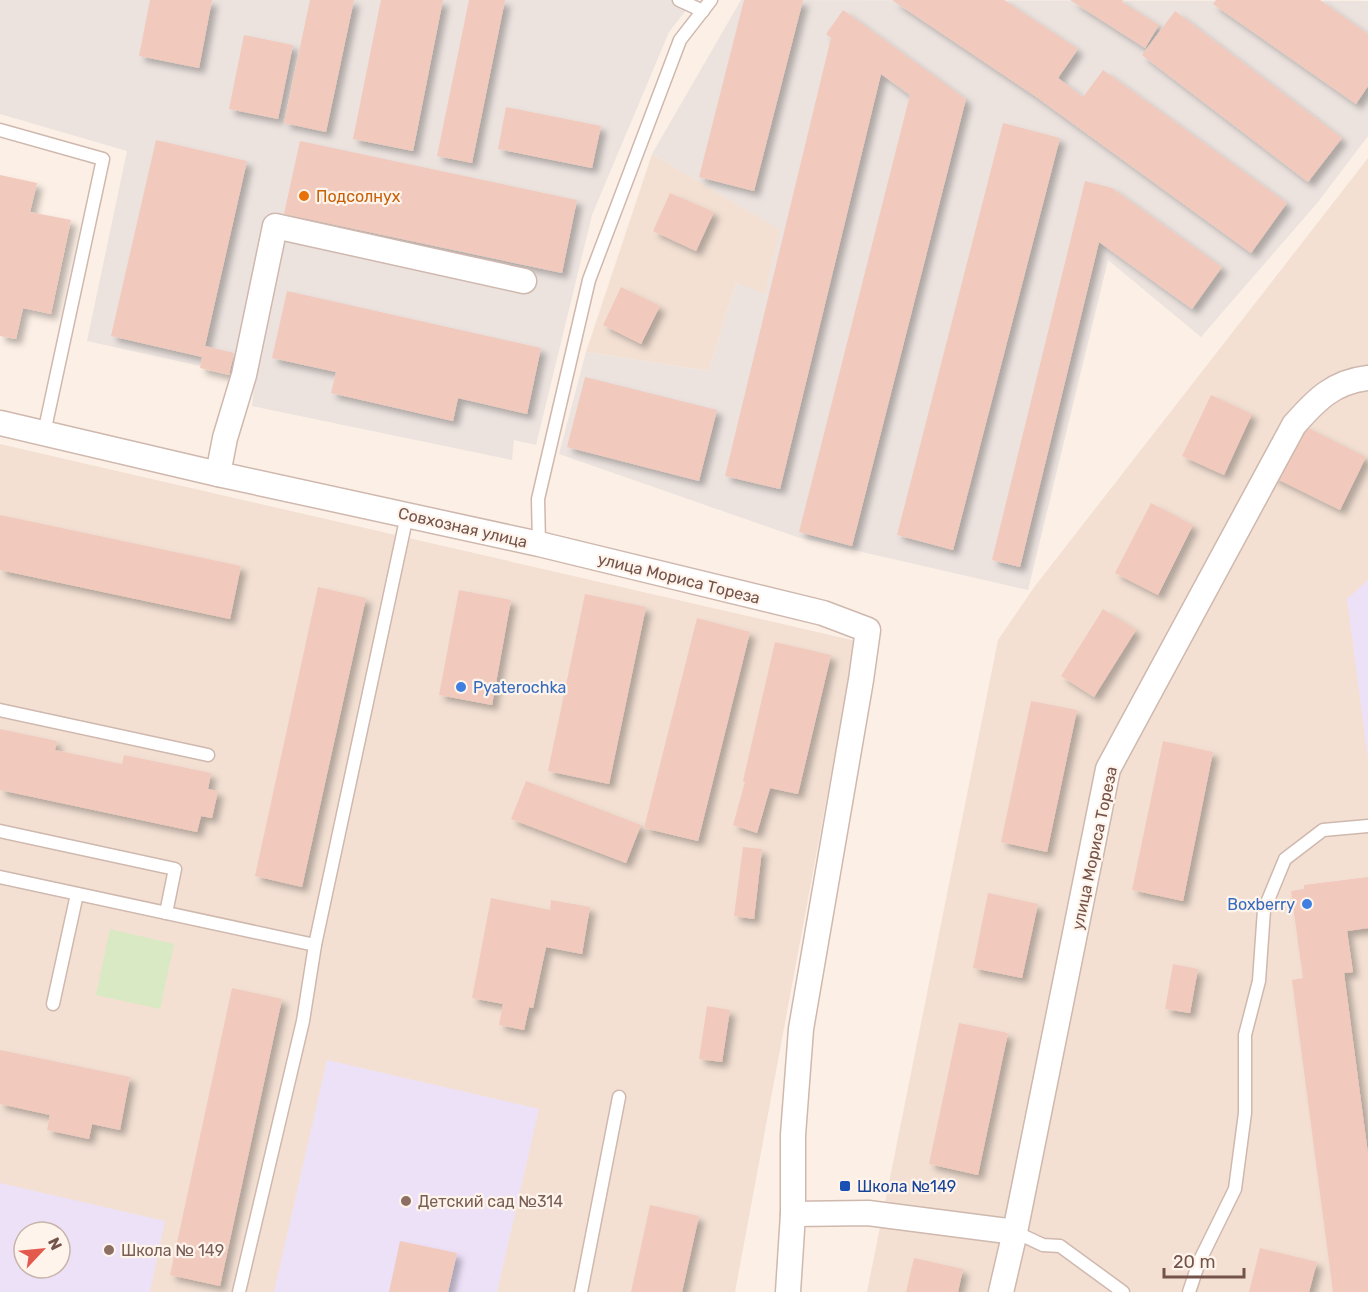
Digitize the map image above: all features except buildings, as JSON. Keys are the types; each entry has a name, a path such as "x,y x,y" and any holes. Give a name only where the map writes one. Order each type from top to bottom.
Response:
{"street":[{"path":"218,474 225,438 244,375 275,226 524,281"},
{"name":"улица Мориса Тореза","path":"1001,1292 1108,769 1294,425 1318,398 1352,380 1368,378"},
{"name":"Совхозная улица","path":"0,423 218,474 539,544"},
{"name":"улица Мориса Тореза","path":"539,544 823,613 868,630 801,1029 793,1135 793,1214 788,1292"},
{"path":"793,1214 868,1213 1015,1232"}],"lane":[{"path":"680,0 703,10"},
{"name":"Совхозная улица","path":"539,544 538,499 590,280 680,40 711,0"},
{"path":"0,130 103,159 44,433"},
{"path":"239,1292 303,1021 315,945 407,515"},
{"path":"0,710 208,755"},
{"path":"1190,1292 1199,1262 1235,1189 1245,1113 1245,1035 1259,981 1264,909 1285,859 1323,830 1368,826"},
{"path":"0,831 176,869 166,913"},
{"path":"0,877 315,945"},
{"path":"53,1004 77,894"},
{"path":"581,1292 619,1097"},
{"path":"1015,1232 1043,1245 1060,1246 1123,1292"}],"shaded area":[{"path":"0,0 694,0 669,32 592,215 536,445 514,440 512,460 252,406 255,378 87,341 127,151 0,114"},
{"path":"741,0 1368,1 1368,136 1318,202 1201,337 1108,260 1028,590 797,537 559,454 586,352 709,371 736,283 765,294 780,230 652,154"},
{"path":"652,154 781,230 765,295 736,283 709,371 586,352"},
{"path":"1368,158 1368,1292 867,1292 998,640 1035,586"},
{"path":"0,444 856,641 735,1292 0,1292"},
{"path":"1368,580 1368,759 1347,599"},
{"name":"Детский сад №314","path":"327,1060 539,1109 497,1292 274,1292"},
{"name":"Школа № 149","path":"0,1183 165,1221 150,1292 0,1292"}],"green space":[{"path":"110,929 174,944 160,1009 96,995"}],"place":[{"name":"Подсолнух","path":"304,196"},
{"name":"Pyaterochka","path":"461,687"},
{"name":"Boxberry","path":"1307,904"},
{"name":"Школа №149","path":"845,1186"},
{"name":"Детский сад №314","path":"406,1201"},
{"name":"Школа № 149","path":"109,1250"}]}
